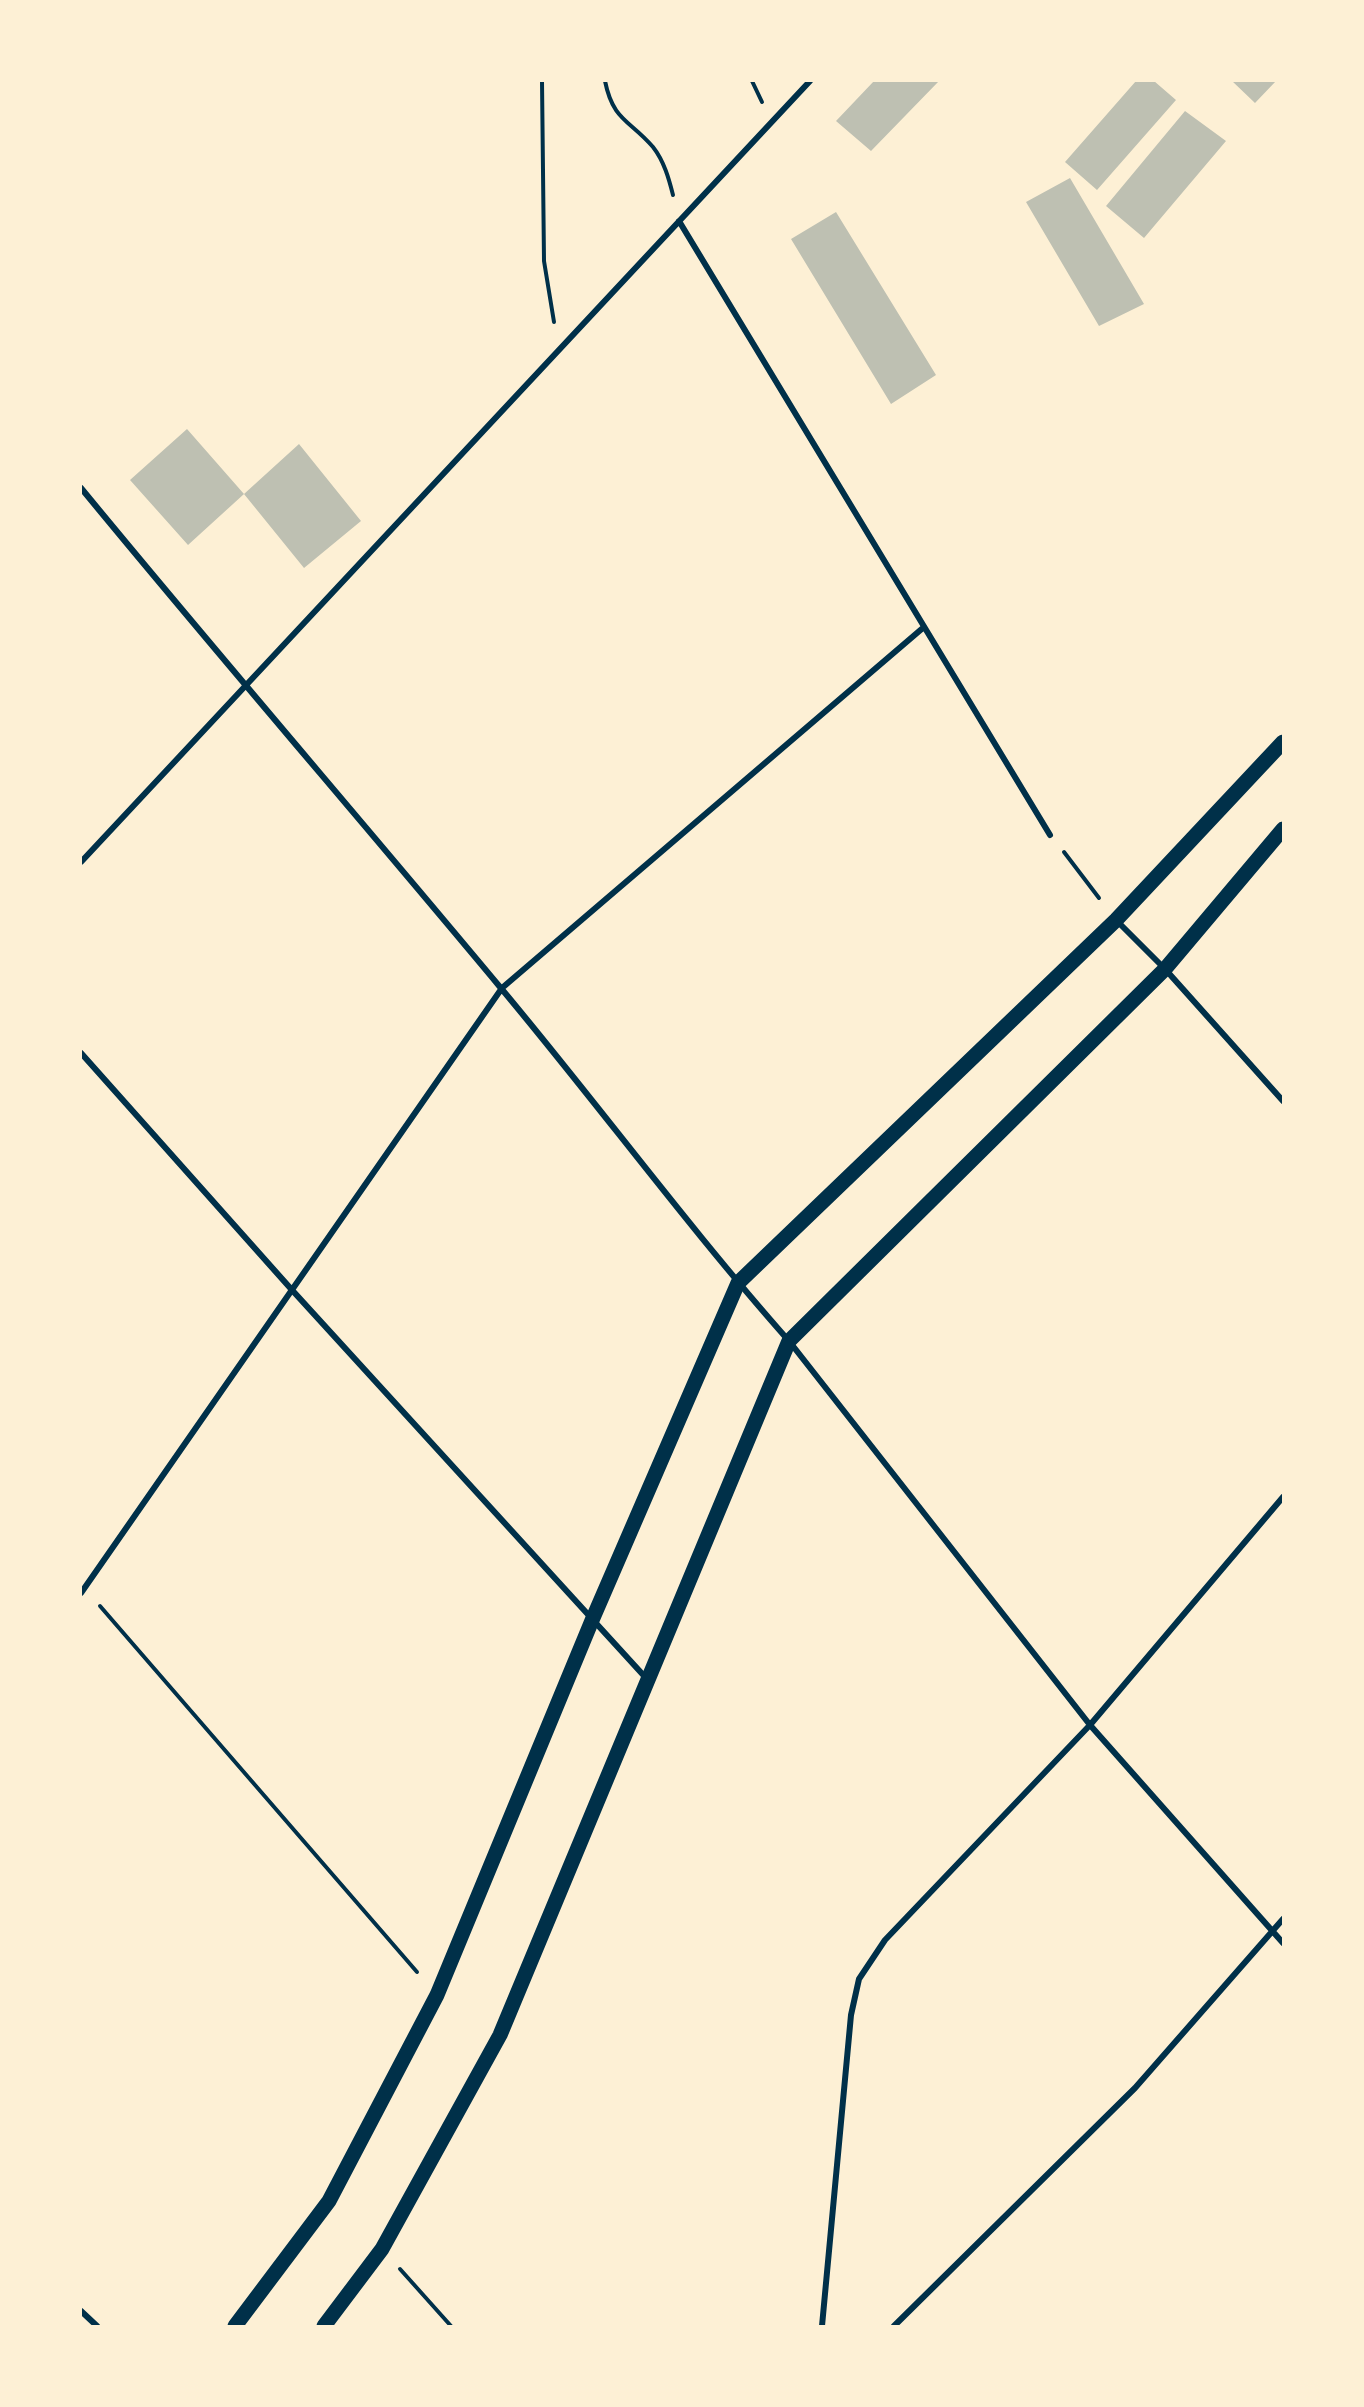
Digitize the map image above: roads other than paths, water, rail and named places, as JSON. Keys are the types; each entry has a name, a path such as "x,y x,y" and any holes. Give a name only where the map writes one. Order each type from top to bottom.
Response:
{"main road":[{"path":"235,2326 329,2201 437,1995 593,1618 738,1283 1116,920 1283,742"},
{"path":"324,2326 382,2249 500,2035 789,1341 1165,969 1283,829"}],"street":[{"path":"81,862 810,81"},
{"path":"679,221 1050,835"},
{"path":"81,488 245,687 502,988 738,1283 789,1341 1090,1725 1283,1943"},
{"path":"82,1588 502,988 924,627"},
{"path":"1116,920 1165,969 1283,1101"},
{"path":"81,1053 292,1290 647,1679"},
{"path":"822,2326 851,2015 859,1979 885,1940 1090,1725 1283,1497"},
{"path":"894,2326 1135,2088 1283,1919"},
{"path":"81,2311 98,2326"}]}
